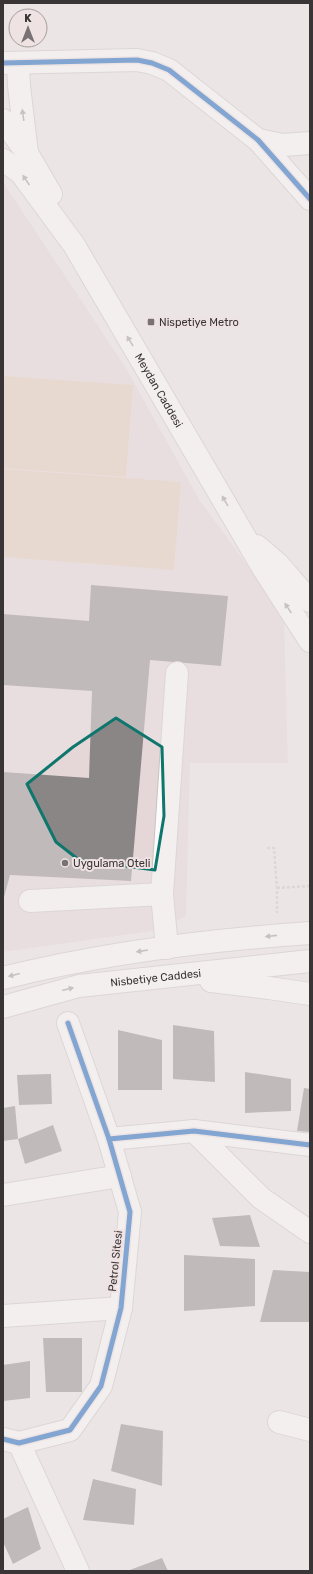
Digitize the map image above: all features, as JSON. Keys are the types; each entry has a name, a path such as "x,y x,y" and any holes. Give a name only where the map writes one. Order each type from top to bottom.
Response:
{"street":[{"path":"27,153 19,86 10,63 137,60 152,63 169,70 258,140 310,199"},
{"path":"3,120 27,153 46,183 74,245"},
{"path":"258,140 283,144 310,143"},
{"path":"3,160 21,173 74,245"},
{"name":"Meydan Caddesi","path":"74,245 244,535 283,600 310,641"},
{"path":"244,535 278,564 310,601"},
{"path":"167,948 162,894 177,673"},
{"path":"30,901 162,894"},
{"path":"3,978 47,967 167,948 276,935 310,933"},
{"name":"Nisbetiye Caddesi","path":"3,1007 79,986 310,961"},
{"path":"172,977 310,980"},
{"path":"172,977 310,994"},
{"name":"Petrol Sitesi","path":"68,1023 110,1139 130,1212 121,1308 101,1386 70,1430 11,1441 78,1571"},
{"path":"110,1139 194,1130 310,1145"},
{"path":"194,1130 261,1198 310,1232"},
{"path":"3,1195 120,1176"},
{"path":"3,1316 121,1308"},
{"path":"279,1422 310,1430"}],"path":[{"path":"267,848 274,848 277,888 276,935"},
{"path":"277,888 310,886"}],"highlighted area":[{"path":"116,718 162,747 164,816 155,870 79,860 56,842 27,784 73,747"}],"shaded area":[{"path":"3,182 126,368 199,499 284,615 288,763 190,763 186,916 160,930 3,952"},
{"path":"3,376 133,385 126,477 3,468"},
{"path":"4,469 181,482 174,570 3,557"}],"building":[{"path":"91,585 228,596 221,666 150,660 131,881 10,875 3,901 3,772 89,778 92,691 3,685 3,614 89,621"},
{"path":"173,1025 214,1031 215,1082 173,1079"},
{"path":"118,1030 162,1040 162,1090 118,1090"},
{"path":"245,1072 291,1079 291,1111 245,1113"},
{"path":"51,1074 52,1104 19,1105 17,1075"},
{"path":"304,1088 310,1089 310,1132 297,1131"},
{"path":"15,1106 18,1139 3,1141 3,1108"},
{"path":"53,1125 62,1151 25,1164 18,1139"},
{"path":"250,1215 260,1247 220,1246 212,1218"},
{"path":"184,1255 255,1259 255,1306 184,1311"},
{"path":"273,1270 310,1272 310,1322 260,1322"},
{"path":"43,1338 82,1338 82,1392 46,1392"},
{"path":"30,1361 30,1398 3,1401 3,1365"},
{"path":"121,1424 163,1431 162,1486 111,1471"},
{"path":"93,1479 136,1489 134,1525 83,1520"},
{"path":"28,1507 41,1549 13,1564 3,1542 3,1519"},
{"path":"162,1558 168,1571 127,1571"}],"cycle path":[{"path":"3,63 137,60 152,63 169,70 258,140 310,199"},
{"path":"3,1439 19,1443 70,1430 101,1386 121,1308 130,1212 109,1139 68,1023"},
{"path":"109,1139 194,1131 310,1145"}],"place":[{"name":"Nispetiye Metro","path":"151,322"},
{"name":"Uygulama Oteli","path":"65,863"}]}
